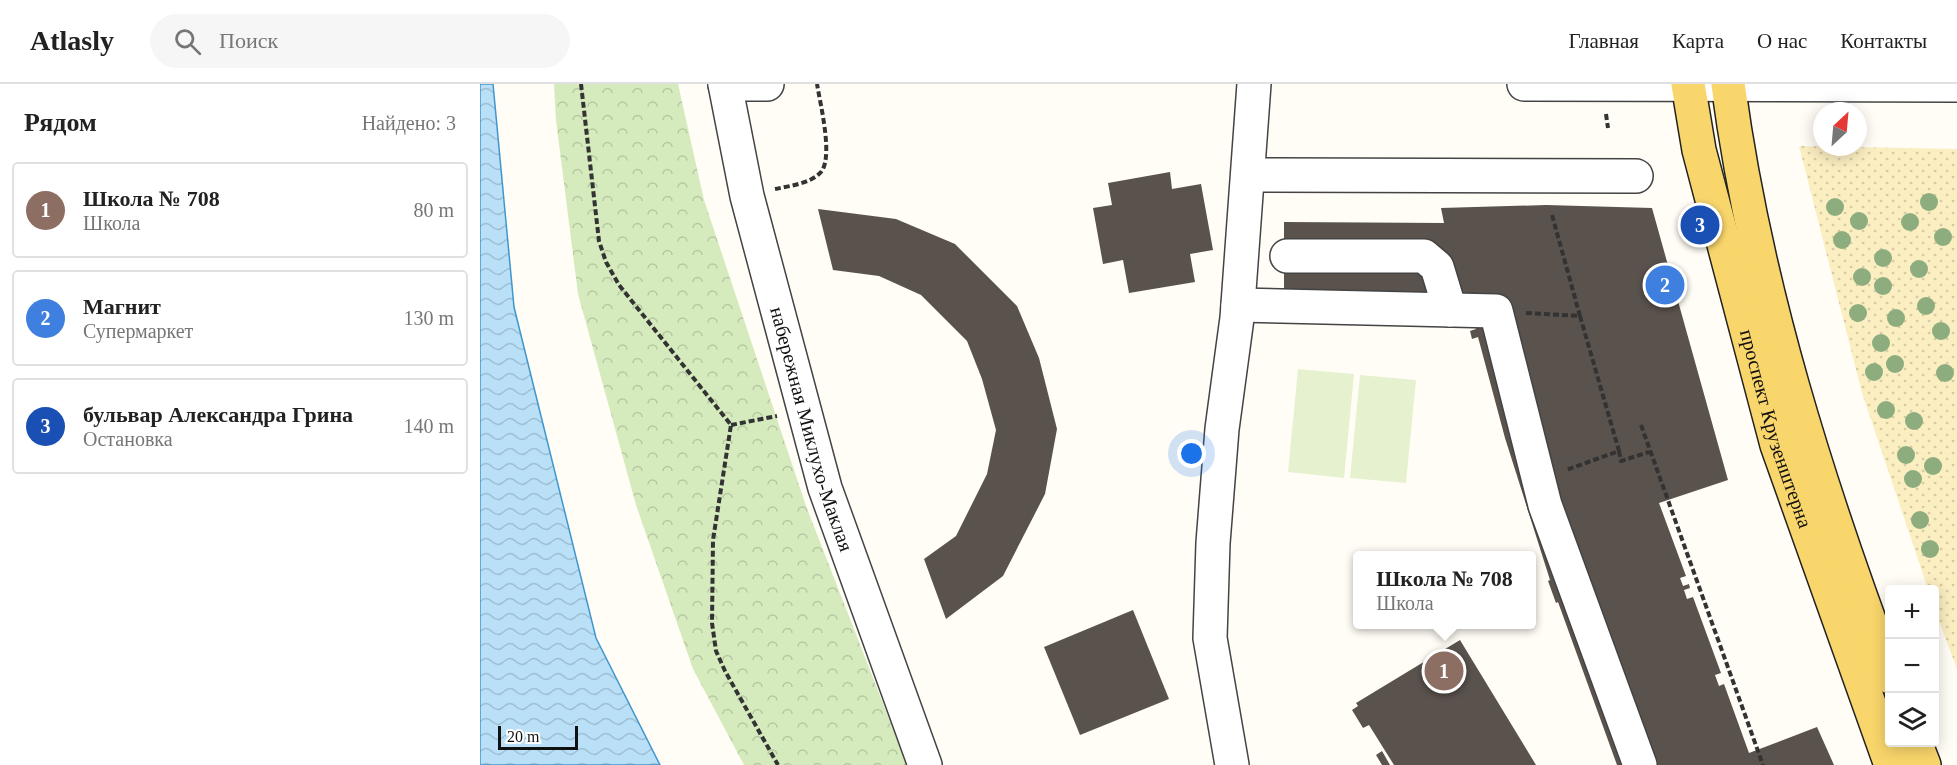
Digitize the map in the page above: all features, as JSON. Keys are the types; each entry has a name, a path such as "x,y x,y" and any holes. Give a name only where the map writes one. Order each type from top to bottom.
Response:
{"main road":[{"name":"проспект Крузенштерна","path":"1688,84 1699,150 1777,445 1891,765"},
{"name":"проспект Крузенштерна","path":"1728,84 1736,150 1759,261 1808,436 1861,600 1885,663"},
{"path":"1917,747 1924,765"}],"street":[{"path":"725,84 767,84"},
{"name":"набережная Миклухо-Маклая","path":"725,84 747,196 825,488 925,765"},
{"path":"1232,765 1210,638 1213,543 1222,429 1238,305 1254,84"},
{"path":"1524,84 1957,85"},
{"path":"1248,174 1636,176"},
{"path":"1287,256 1424,256 1437,267 1450,310"},
{"path":"1238,305 1496,311 1545,505 1640,765"}],"path":[{"path":"581,84 599,241 606,262 620,285 731,425 713,540 712,623 716,651 778,765"},
{"path":"747,196 806,181 818,176 826,168 827,151 817,84"},
{"path":"1552,215 1621,461 1649,452"},
{"path":"1496,311 1580,316"},
{"path":"731,425 777,416"},
{"path":"1641,426 1763,765"},
{"path":"1538,479 1619,451"}],"sand":[{"path":"1799,146 1813,146 1813,156 1867,156 1867,147 1957,149 1957,669 1939,621 1939,585 1927,585 1862,393"}],"green space":[{"path":"554,84 678,84 704,200 806,506 907,765 744,765 693,669 636,505 578,294 556,120"},
{"path":"1298,369 1354,374 1344,478 1288,472"},
{"path":"1360,375 1416,380 1406,483 1350,478"}],"water":[{"path":"480,84 493,84 514,307 596,638 660,765 480,765"}],"building":[{"path":"1170,172 1172,189 1201,184 1213,250 1190,254 1195,282 1129,293 1123,260 1103,264 1093,208 1112,205 1108,183"},
{"path":"1546,205 1652,208 1728,480 1659,503 1686,576 1680,578 1683,586 1689,584 1690,588 1684,590 1687,599 1693,597 1721,673 1715,675 1719,686 1724,684 1749,753 1817,727 1834,765 1617,765 1558,602 1556,603 1548,581 1550,580 1505,438 1478,337 1472,339 1470,331 1476,329 1473,319 1284,319 1284,222 1444,223 1441,208"},
{"path":"818,209 896,219 955,244 1017,306 1039,358 1057,429 1045,494 1003,576 946,619 924,559 956,536 987,474 996,430 982,379 967,341 921,295 879,276 833,270"},
{"path":"1133,610 1169,699 1080,735 1044,647"},
{"path":"1460,640 1536,765 1394,765 1369,725 1363,728 1352,710 1358,706 1356,703"},
{"path":"1382,751 1390,765 1382,765 1376,755"}],"place":[{"name":"бульвар Александра Грина","path":"1700,225"},
{"name":"Магнит","path":"1665,285"},
{"name":"Школа № 708","path":"1444,671"}]}
